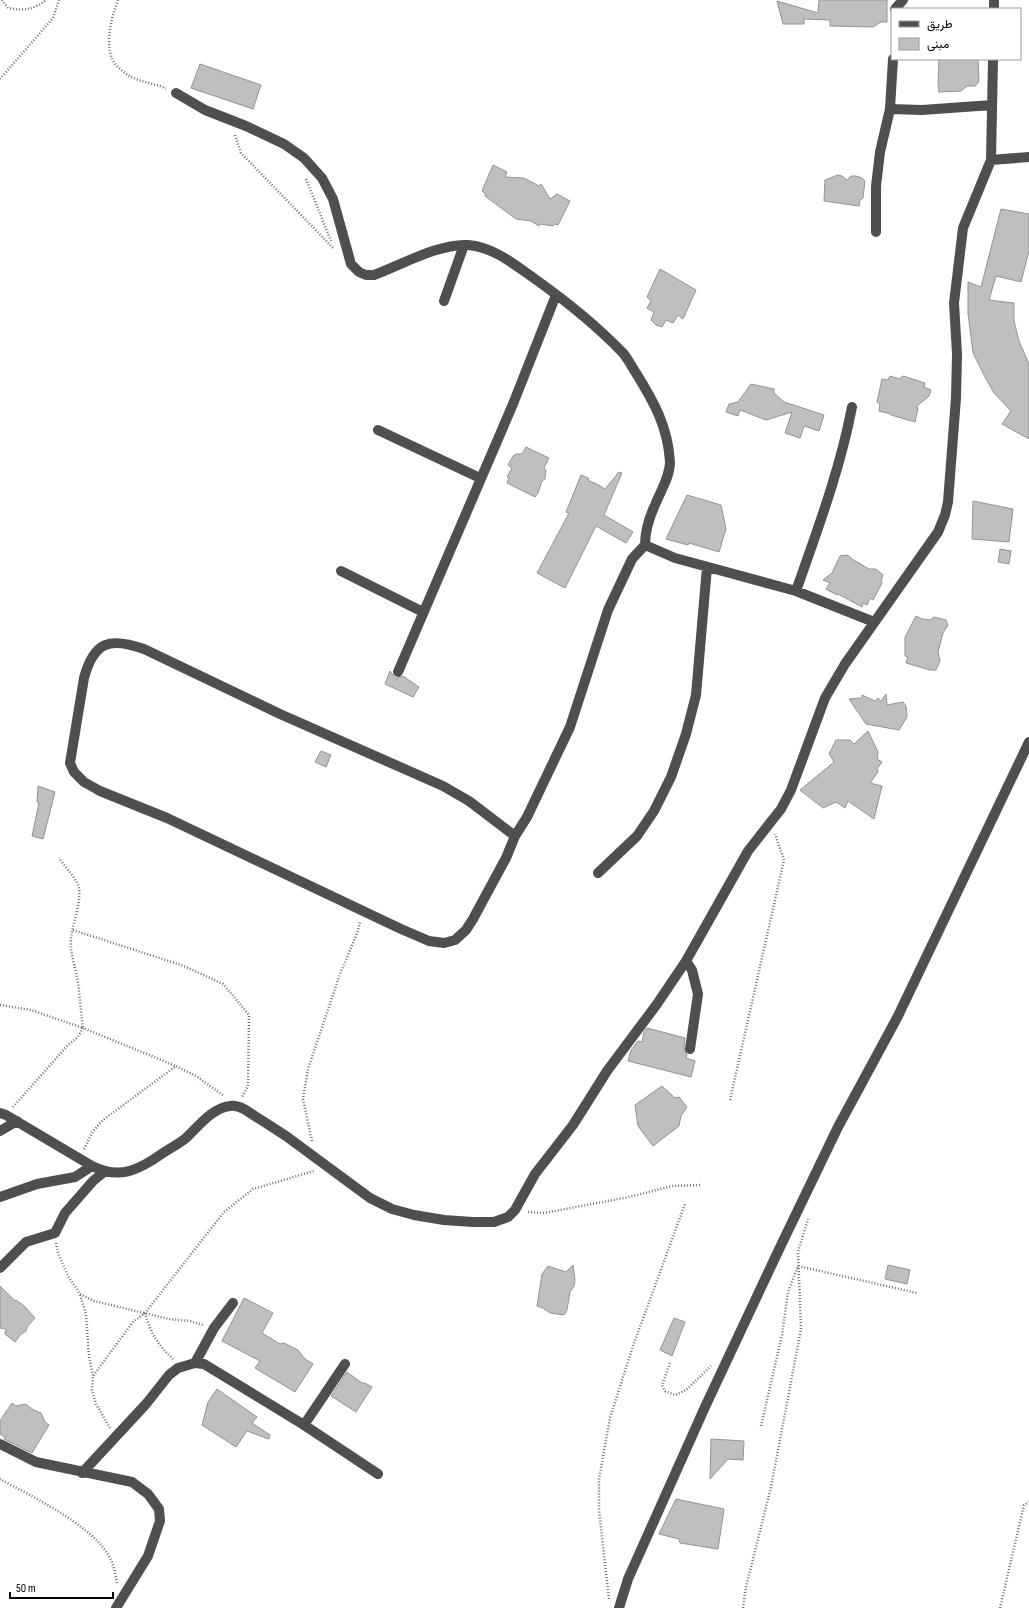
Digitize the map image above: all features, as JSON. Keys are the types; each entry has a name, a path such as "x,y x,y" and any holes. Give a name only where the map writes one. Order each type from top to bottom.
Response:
{"street":[{"path":"896,8 903,0"},
{"path":"876,232 876,186 880,152 890,109 893,60"},
{"path":"3,1114 92,1166 104,1172 116,1173 129,1171 145,1165 185,1139 216,1112 231,1105 237,1106 286,1136 370,1198 392,1209 414,1215 444,1220 494,1222 508,1217 515,1210 535,1174 572,1125 607,1071 657,1004 686,961 748,851 771,822 790,790 825,698 845,664 938,532 945,515 950,487 956,398 957,354 954,303 963,228 991,160 993,60"},
{"path":"176,93 205,110 246,126 284,144 304,158 322,178 333,199 351,264 359,272 366,275 374,275 440,249 468,245 484,248 507,258 590,322 624,354 648,393 662,420 668,445 670,464 665,484 649,520 645,533 645,546 632,559 608,610 570,727 506,858 473,919 466,930 455,940 444,943 429,941 167,818 100,791 84,782 74,772 70,763 84,678 88,664 101,647 111,643 127,643 280,714 443,786 469,801 516,836"},
{"path":"890,109 922,110 992,105"},
{"path":"991,160 1029,157"},
{"path":"444,301 464,246"},
{"path":"398,672 513,404 556,295"},
{"path":"796,591 838,466 846,438 852,407"},
{"path":"378,430 480,478"},
{"path":"645,546 675,558 796,591 874,622"},
{"path":"598,873 637,836 654,811 671,777 676,763 686,734 696,695 707,567"},
{"path":"341,571 423,612"},
{"path":"619,1608 628,1579 705,1407 782,1243 838,1127 898,1016 1029,742"},
{"path":"686,961 692,970 698,994 690,1049"},
{"path":"0,1131 17,1121"},
{"path":"0,1197 37,1184 75,1177 92,1166"},
{"path":"0,1268 26,1242 55,1233 65,1212 93,1181 104,1172"},
{"path":"195,1363 214,1328 233,1303"},
{"path":"82,1473 116,1437 169,1375 178,1368 195,1363 204,1364 304,1425 378,1474"},
{"path":"304,1425 345,1364"},
{"path":"0,1444 36,1462 82,1473 132,1482 148,1494 159,1509 160,1521 148,1556 117,1606"}],"path":[{"path":"2,0 8,8 22,11 38,6 46,0"},
{"path":"0,79 53,18 59,0"},
{"path":"118,0 111,26 110,38 112,58 129,76 154,83 176,93"},
{"path":"230,120 241,153 335,250"},
{"path":"304,173 335,250"},
{"path":"335,250 346,248"},
{"path":"730,1100 784,860 771,822"},
{"path":"3,1114 68,1045 78,1038 83,1028 78,982 71,953 79,889 76,880 67,871 59,858"},
{"path":"317,1159 308,1126 304,1099 308,1069 340,974 358,931 363,910"},
{"path":"0,1005 31,1010 83,1028 176,1066 196,1076 237,1106 248,1086 249,1015 223,984 184,966 73,930"},
{"path":"80,1159 85,1145 103,1120 176,1066"},
{"path":"93,1376 133,1322 145,1313 224,1212 253,1189 309,1171 330,1169"},
{"path":"515,1210 544,1213 629,1197 672,1186 702,1186"},
{"path":"609,1600 599,1510 599,1479 610,1418 633,1346 685,1204"},
{"path":"743,1608 746,1587 771,1487 802,1329 798,1252 808,1219"},
{"path":"55,1233 58,1253 68,1276 80,1294 86,1314 89,1356 93,1376 92,1390 96,1404 116,1437"},
{"path":"798,1266 917,1293"},
{"path":"761,1426 782,1335 788,1292 798,1266"},
{"path":"80,1294 94,1301 169,1319 190,1321 214,1328"},
{"path":"145,1313 149,1327 156,1342 173,1359 178,1368"},
{"path":"670,1363 662,1385 664,1391 675,1395 686,1390 712,1364"},
{"path":"0,1479 54,1509 100,1543 110,1558 116,1581 117,1606"},
{"path":"1000,1608 1024,1505 1029,1502"}],"building":[{"path":"819,0 887,0 887,22 881,22 873,27 830,26 830,20 804,19 804,24 783,24 777,1 818,13"},
{"path":"939,60 978,60 979,80 975,86 967,86 961,91 939,92"},
{"path":"200,64 261,85 253,109 191,88"},
{"path":"493,165 507,172 505,177 524,178 539,186 541,184 550,199 557,194 570,201 558,225 555,224 553,226 540,224 539,226 531,221 516,219 485,196 485,193 482,191"},
{"path":"838,175 847,180 851,176 856,176 865,181 863,198 860,200 859,206 824,201 825,180"},
{"path":"1001,209 1029,214 1029,251 1021,282 996,276 989,300 1014,303 1014,321 1019,341 1029,364 1029,439 1002,424 1011,411 994,393 973,353 968,313 968,282 981,287"},
{"path":"660,269 696,290 683,319 678,315 673,323 666,320 662,327 656,325 651,320 654,312 647,308 651,301 647,297"},
{"path":"890,376 899,379 903,376 925,383 924,387 931,390 929,396 916,407 918,408 915,422 879,411 880,404 877,402 882,379 888,380"},
{"path":"751,384 774,389 774,393 784,402 824,415 819,431 804,426 800,438 785,433 792,412 766,420 740,410 738,416 726,412 729,404 738,402"},
{"path":"526,447 549,458 544,468 546,470 545,479 542,481 535,497 507,483 509,478 507,477 512,468 508,465 513,456 516,454 522,454"},
{"path":"619,472 622,473 604,515 633,532 626,543 596,526 565,588 537,573 569,513 566,512 581,475 605,489"},
{"path":"687,495 721,505 726,529 719,552 689,543 688,545 666,539"},
{"path":"973,501 1013,509 1009,542 972,539"},
{"path":"1000,549 1011,551 1009,564 998,562"},
{"path":"846,555 869,569 876,569 883,575 881,581 882,583 873,600 870,598 867,605 863,603 862,607 826,589 830,583 823,580 832,573 840,556"},
{"path":"916,616 922,619 930,620 934,617 946,620 948,625 943,633 938,652 940,661 936,670 930,670 906,663 908,657 905,656 905,637"},
{"path":"390,671 395,678 403,676 419,687 413,697 385,684"},
{"path":"886,694 887,705 903,702 906,706 907,717 899,730 866,724 849,699 862,698 862,695 875,701 878,698 881,701"},
{"path":"868,731 878,752 877,759 882,762 877,769 878,772 870,783 882,786 874,819 848,801 845,808 836,802 823,808 800,790 834,762 829,754 836,740 850,740 854,744"},
{"path":"321,751 331,755 326,767 315,762"},
{"path":"38,786 55,792 43,839 32,836 39,803 37,802"},
{"path":"647,1028 685,1038 684,1048 687,1055 686,1058 695,1061 691,1077 628,1061 631,1050 638,1041 642,1042 644,1032"},
{"path":"662,1086 675,1098 679,1097 687,1107 681,1116 679,1126 653,1146 638,1126 635,1105"},
{"path":"573,1265 575,1280 574,1286 570,1292 567,1310 564,1315 550,1313 537,1306 542,1274 548,1266 566,1272"},
{"path":"888,1265 910,1270 907,1284 885,1279"},
{"path":"0,1286 15,1301 16,1300 24,1306 35,1318 27,1327 26,1331 21,1334 15,1342 5,1334 6,1329 0,1328"},
{"path":"244,1298 273,1313 262,1333 280,1344 284,1343 298,1350 305,1359 313,1364 295,1392 255,1368 260,1361 222,1341"},
{"path":"674,1318 685,1322 672,1356 660,1350"},
{"path":"347,1372 362,1383 372,1387 356,1412 331,1396"},
{"path":"217,1389 257,1417 252,1423 270,1435 269,1439 247,1431 236,1447 202,1425 208,1402"},
{"path":"12,1403 16,1406 25,1404 41,1413 45,1422 49,1425 32,1453 4,1439 5,1437 0,1434 0,1421"},
{"path":"711,1439 744,1441 743,1460 728,1459 710,1479"},
{"path":"676,1499 724,1509 718,1549 680,1543 679,1539 659,1534"}]}
